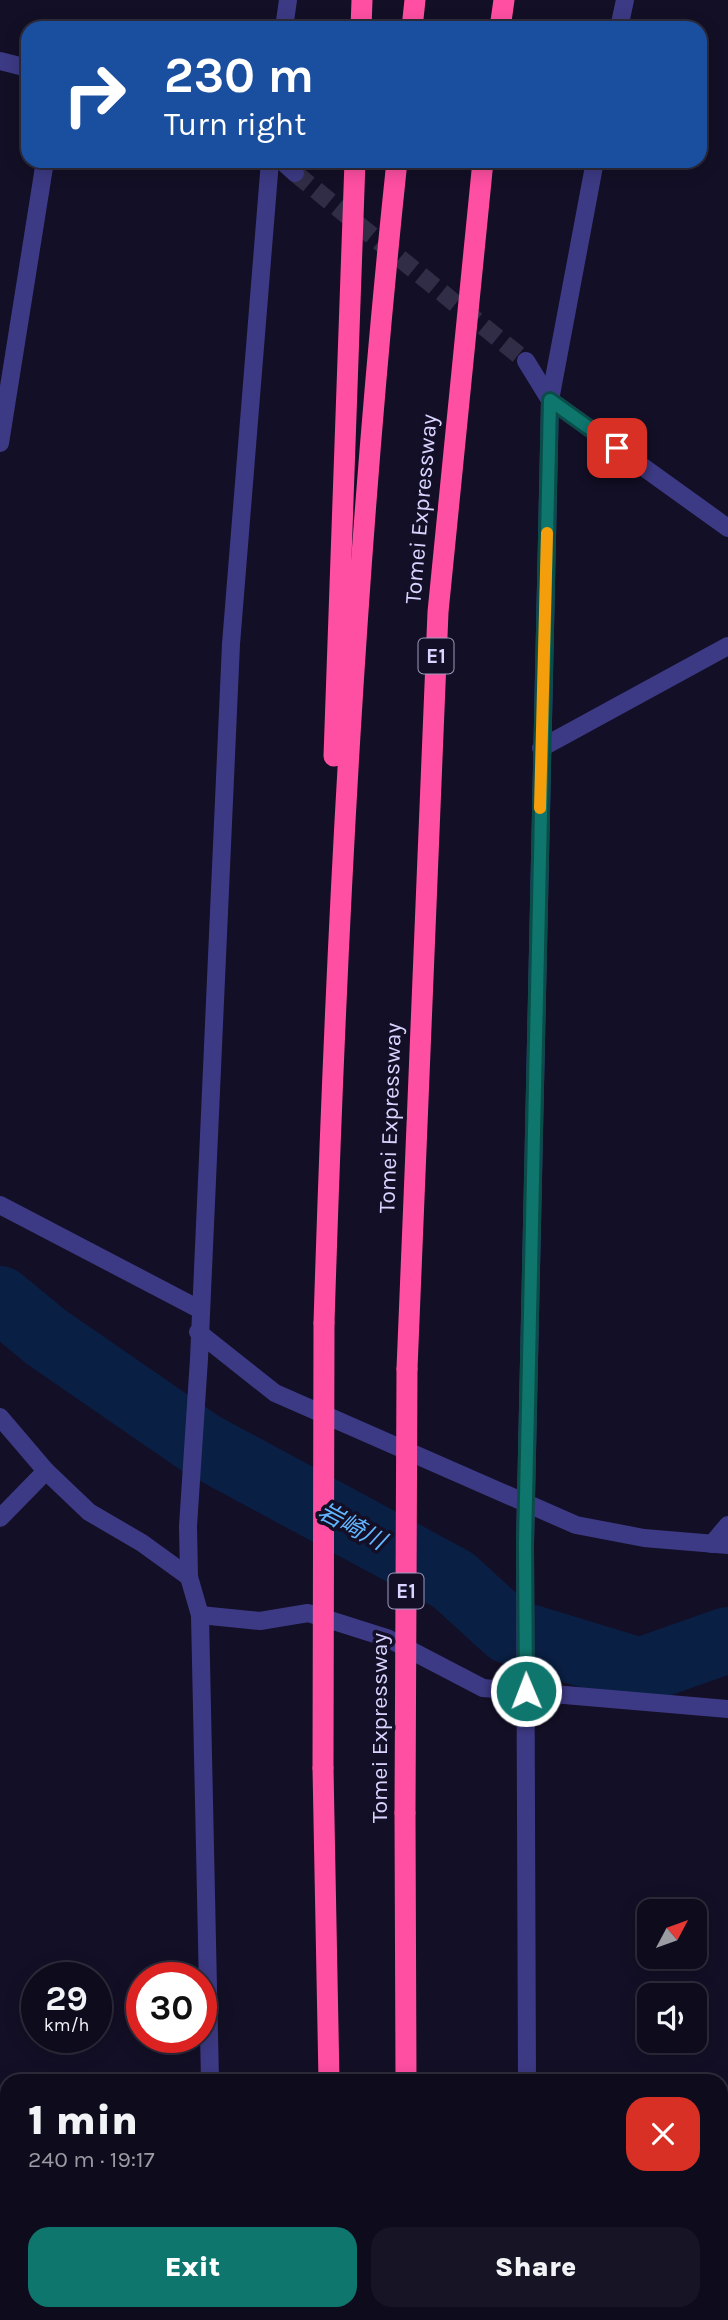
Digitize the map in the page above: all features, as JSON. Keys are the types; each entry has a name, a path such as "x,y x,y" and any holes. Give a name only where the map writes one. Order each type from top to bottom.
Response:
{"highway":[{"path":"360,21 362,0"},
{"path":"413,21 415,0"},
{"path":"330,1143 335,673 355,168"},
{"path":"329,2074 323,1768 324,1323 330,1143 352,678 377,347 396,168"},
{"name":"Tomei Expressway","path":"406,2074 407,1369 438,612 482,168"}],"street":[{"path":"285,21 288,0"},
{"path":"620,21 625,0"},
{"path":"0,61 21,66"},
{"path":"0,443 44,168"},
{"path":"210,2074 200,1615 189,1577 188,1526 199,1359 199,1309 231,644 269,168"},
{"path":"527,2074 525,1544 550,400 594,168"},
{"path":"526,361 550,400 728,528"},
{"path":"541,748 728,646"},
{"path":"0,1205 199,1309"},
{"path":"198,1332 275,1393 576,1525 644,1538 720,1544 728,1525"},
{"path":"0,1416 46,1471 89,1512 142,1542 189,1577"},
{"path":"0,1518 46,1471"},
{"path":"200,1615 260,1621 308,1613 387,1638 483,1688 728,1709"}],"waterway":[{"name":"岩崎川","path":"0,1299 46,1337 201,1444 453,1580 509,1631 640,1671 728,1640"}],"tunnel":[{"path":"295,173 526,361"}],"slow traffic":[{"path":"540,808 547,533"}],"route":[{"path":"526,1691 525,1544 550,400 617,448"}]}
